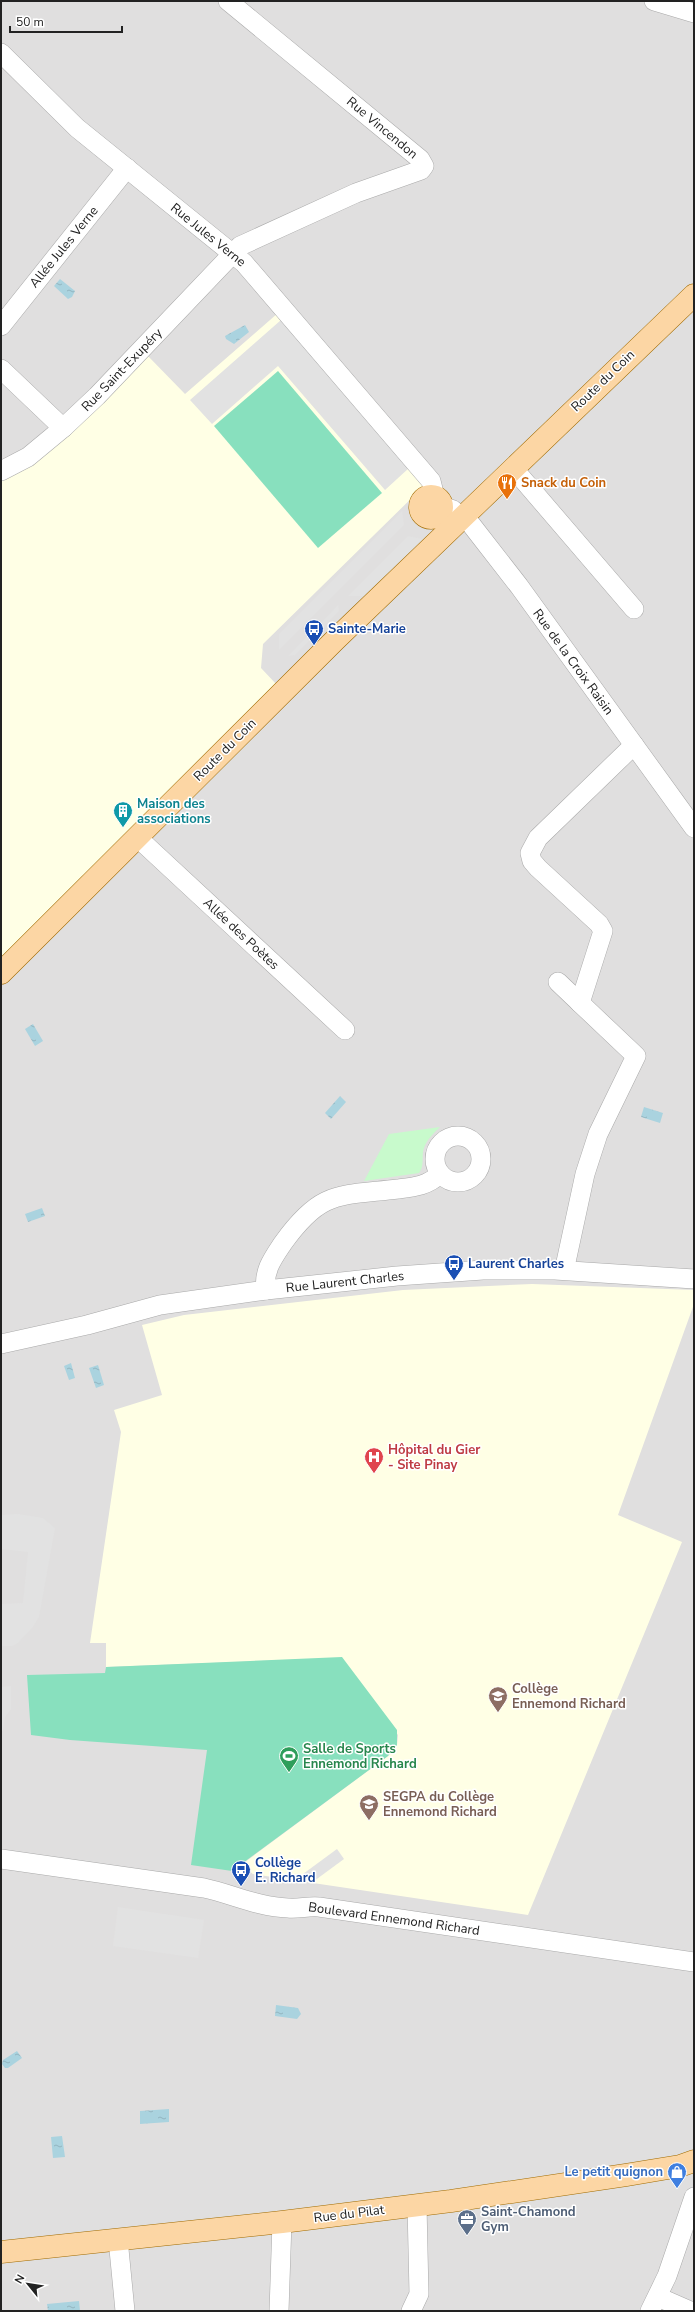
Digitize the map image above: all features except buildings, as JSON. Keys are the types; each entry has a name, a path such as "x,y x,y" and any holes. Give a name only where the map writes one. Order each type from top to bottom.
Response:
{"main road":[{"name":"Route du Coin","path":"1,973 138,838 293,681 462,516 694,295"},
{"name":"Route du Coin","path":"437,506 461,504 484,495"},
{"path":"432,546 437,506"},
{"name":"Rue du Pilat","path":"1,2252 282,2222 417,2205 626,2175 680,2166 694,2161"}],"street":[{"name":"Rue Vincendon","path":"228,1 420,159 424,166 421,170 356,193 249,242 232,255"},
{"path":"654,1 694,13"},
{"name":"Rue Jules Verne","path":"1,53 77,128 232,255 244,262 431,480 437,506"},
{"name":"Allée Jules Verne","path":"1,326 127,168"},
{"name":"Rue Saint-Exupéry","path":"1,471 28,456 63,428 132,360 232,255"},
{"path":"1,369 63,428"},
{"path":"513,468 634,609"},
{"name":"Rue de la Croix Raisin","path":"437,506 453,510 470,523 519,586 694,828"},
{"path":"580,1003 603,931 599,924 532,862 530,853 538,838 634,745"},
{"name":"Allée des Poètes","path":"138,838 345,1030"},
{"path":"558,982 636,1056 598,1134 586,1174 566,1262"},
{"path":"266,1290 265,1277 271,1261 298,1222 316,1206 340,1195 425,1185 440,1174"},
{"name":"Rue Laurent Charles","path":"1,1344 87,1325 143,1309 266,1290 397,1276 483,1270 555,1270 694,1279"},
{"name":"Boulevard Ennemond Richard","path":"1,1859 204,1888 220,1892 240,1900 289,1908 309,1906 319,1907 694,1962"},
{"path":"690,2311 654,2304 674,2258 694,2197"},
{"path":"411,2311 419,2294 417,2205"},
{"path":"279,2311 282,2222"},
{"path":"118,2239 125,2311"}],"shaded area":[{"path":"1,1 694,1 694,2311 1,2311"},
{"path":"278,313 426,484 263,644 261,668 277,685 1,958 1,478 147,355 185,394"},
{"path":"281,320 409,468 385,490 278,366 212,424 190,400"},
{"path":"402,511 404,525 279,650 279,634"},
{"path":"408,536 423,539 364,596 348,596"},
{"path":"338,605 339,611 295,655 288,656"},
{"name":"Hôpital du Gier - Site Pinay","path":"532,1284 694,1290 694,1304 618,1515 682,1542 528,1915 253,1874 241,1865 388,1756 397,1745 398,1735 342,1658 106,1667 106,1643 90,1643 121,1432 114,1410 162,1395 142,1325 184,1315 403,1290"},
{"path":"18,1514 43,1518 55,1528 39,1617 33,1627 18,1643 12,1646 1,1646 1,1604 23,1603 28,1552 1,1549 1,1515"},
{"path":"11,1686 11,1709 5,1717 3,1731 1,1731 1,1687"},
{"path":"337,1849 344,1859 310,1884 303,1874"},
{"path":"118,1907 204,1920 198,1958 113,1946"}],"green space":[{"path":"278,371 382,493 318,548 214,426"},
{"path":"440,1127 425,1145 422,1167 419,1173 364,1181 389,1134"},
{"path":"342,1657 397,1730 397,1745 388,1756 232,1871 191,1865 207,1750 70,1740 31,1735 27,1675 105,1673 106,1667"}],"water":[{"path":"60,279 75,291 72,297 68,299 54,286"},
{"path":"245,325 249,332 234,344 226,339 225,336"},
{"path":"33,1024 43,1041 35,1046 25,1029"},
{"path":"340,1096 346,1102 331,1119 325,1113"},
{"path":"644,1107 663,1113 660,1123 641,1117"},
{"path":"42,1208 45,1216 28,1222 25,1214"},
{"path":"71,1363 75,1378 69,1380 64,1366"},
{"path":"98,1365 104,1385 96,1388 89,1368"},
{"path":"276,2005 298,2008 301,2014 297,2019 275,2016"},
{"path":"17,2051 22,2058 8,2068 5,2068 2,2064 3,2060"},
{"path":"169,2109 169,2122 140,2124 140,2111"},
{"path":"62,2136 65,2157 53,2158 51,2137"},
{"path":"79,2301 80,2311 48,2311 47,2304"}],"place":[{"name":"Snack du Coin","path":"507,500"},
{"name":"Sainte-Marie","path":"314,646"},
{"name":"Maison des associations","path":"123,828"},
{"name":"Laurent Charles","path":"454,1281"},
{"name":"Hôpital du Gier - Site Pinay","path":"374,1474"},
{"name":"Collège Ennemond Richard","path":"498,1713"},
{"name":"Salle de Sports Ennemond Richard","path":"289,1773"},
{"name":"SEGPA du Collège Ennemond Richard","path":"369,1821"},
{"name":"Collège E. Richard","path":"241,1887"},
{"name":"Le petit quignon","path":"677,2189"},
{"name":"Saint-Chamond Gym","path":"467,2236"}]}
